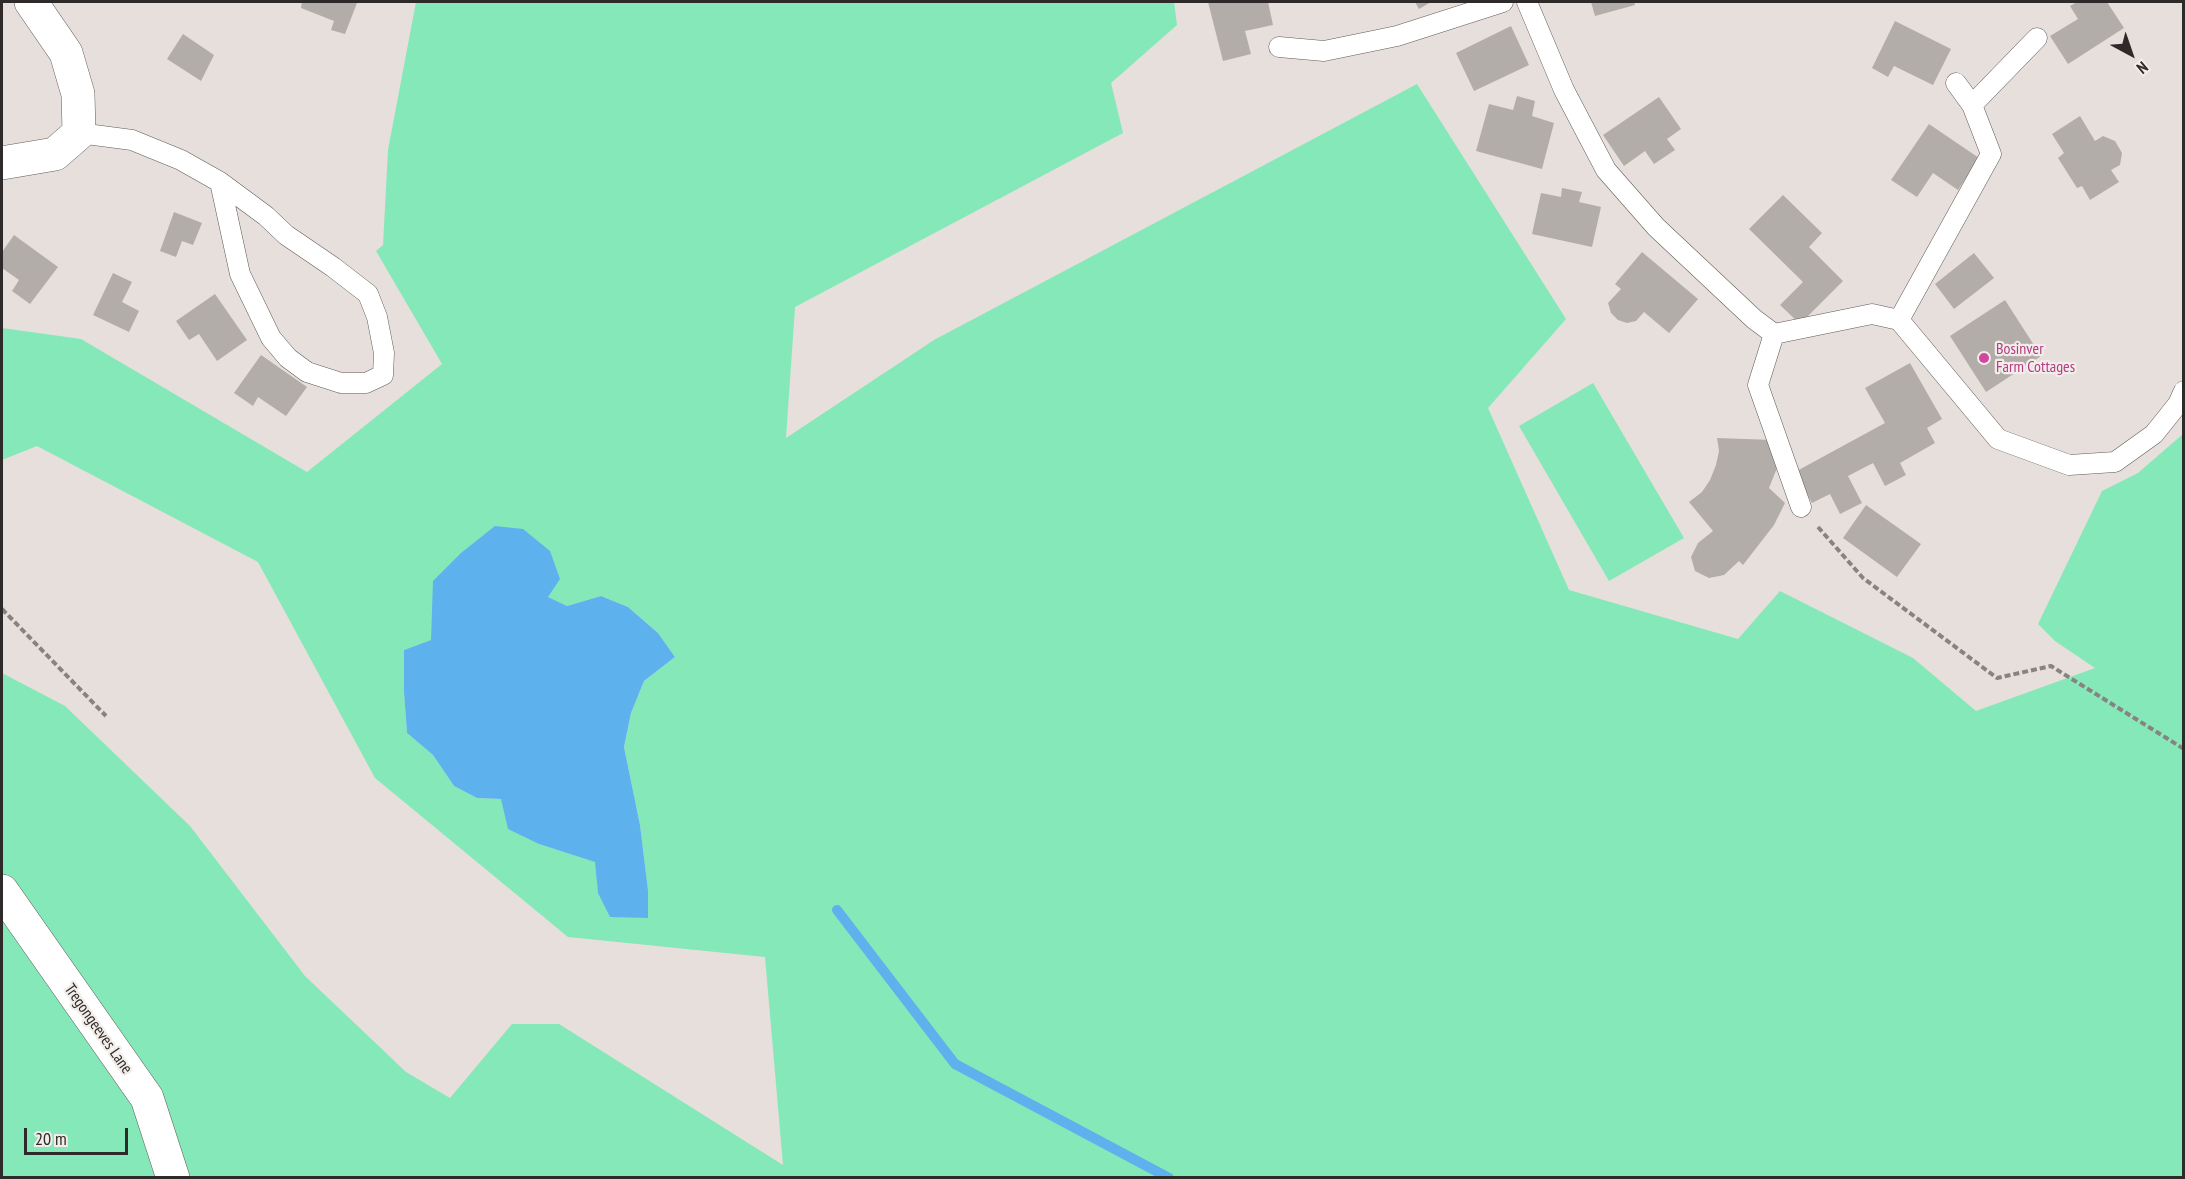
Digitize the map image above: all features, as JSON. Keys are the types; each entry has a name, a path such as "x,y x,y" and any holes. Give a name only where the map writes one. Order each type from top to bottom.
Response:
{"street":[{"path":"2,163 55,154 79,133 78,94 66,53 32,2"},
{"name":"Tregongeeves Lane","path":"2,891 147,1098 172,1178"}],"lane":[{"path":"1279,47 1324,51 1397,36 1503,2"},
{"path":"1527,2 1564,90 1606,170 1656,227 1754,319 1774,334 1872,314 1899,320 1998,439 2068,465 2115,462 2154,434 2178,404 2184,391"},
{"path":"1972,105 2037,38"},
{"path":"1899,320 1991,154 1972,105 1956,83"},
{"path":"79,133 132,140 182,160 220,182 266,216 285,235 368,294 377,317 382,344 383,375 366,383 341,383 307,372 288,358 276,345 240,274 220,182"},
{"path":"1774,334 1758,385 1801,507"}],"path":[{"path":"1801,507 1863,578 1997,678 2051,666 2184,749"},
{"path":"2,609 106,716"}],"green space":[{"path":"416,2 1174,2 1177,25 1111,83 1123,133 795,307 786,438 934,340 1417,84 1566,319 1488,408 1569,590 1738,639 1780,591 1913,658 1976,711 2095,668 2055,641 2038,624 2102,491 2138,473 2183,434 2183,1177 2,1177 2,673 65,706 190,826 305,976 406,1072 450,1098 512,1024 559,1024 783,1165 765,957 568,937 375,778 258,562 37,446 2,460 2,328 81,339 307,472 442,364 376,251 383,245 388,150","holes":["601,596 628,607 658,633 675,657 644,681 631,713 624,747 640,825 648,890 598,893 596,862 539,844 502,799 477,798 454,786 433,755 407,733 404,650 547,597 567,606"]},
{"path":"1593,383 1684,538 1609,581 1519,426"}],"water":[{"path":"495,526 523,529 550,551 560,579 548,597 567,606 601,596 628,607 658,633 675,657 644,681 631,713 624,747 640,825 648,890 648,918 610,917 598,893 595,862 539,844 508,829 501,799 477,798 454,786 433,755 407,733 404,650 431,640 433,581 461,553"}],"building":[{"path":"302,2 357,3 345,34 331,30 334,21 301,8"},
{"path":"1208,2 1268,2 1273,25 1245,31 1251,54 1223,61"},
{"path":"1415,2 1431,2 1419,9"},
{"path":"1591,2 1634,2 1635,5 1595,16"},
{"path":"2077,2 2107,2 2124,28 2068,64 2050,36 2078,19 2070,6"},
{"path":"1895,21 1951,49 1933,85 1894,66 1888,77 1872,68"},
{"path":"1511,26 1529,65 1474,91 1456,53"},
{"path":"183,34 214,55 201,81 167,59"},
{"path":"1517,96 1535,101 1532,116 1554,123 1542,169 1476,151 1489,104 1513,110"},
{"path":"1659,97 1681,129 1667,139 1675,150 1654,164 1645,151 1624,166 1603,135"},
{"path":"2080,116 2095,141 2103,136 2115,141 2122,153 2120,165 2111,170 2119,182 2090,200 2082,186 2077,188 2058,158 2064,153 2052,134"},
{"path":"1929,124 1979,158 1958,190 1933,173 1917,197 1891,180"},
{"path":"1562,188 1582,192 1579,202 1601,207 1592,247 1532,234 1541,193 1561,197"},
{"path":"1783,195 1822,233 1809,247 1843,281 1800,324 1780,305 1803,282 1749,229"},
{"path":"174,212 202,223 193,245 182,241 176,257 160,251"},
{"path":"14,235 58,267 30,304 12,291 19,280 2,268 2,252"},
{"path":"1642,252 1698,299 1669,333 1644,312 1636,321 1627,323 1618,320 1611,313 1608,303 1621,289 1615,284"},
{"path":"1974,253 1994,278 1954,309 1935,284"},
{"path":"113,273 132,282 122,302 139,311 129,332 93,315"},
{"path":"215,294 247,340 217,361 199,334 189,340 176,321"},
{"path":"2005,300 2041,356 1986,392 1950,336"},
{"path":"261,355 307,387 286,416 258,397 253,406 234,393"},
{"path":"1910,363 1942,419 1927,428 1935,443 1900,463 1906,475 1885,486 1873,463 1848,476 1862,503 1840,514 1830,494 1812,503 1795,472 1885,423 1865,388"},
{"path":"1717,438 1773,440 1778,453 1777,468 1769,488 1785,503 1774,525 1743,565 1739,561 1724,575 1709,578 1695,571 1691,557 1698,543 1713,531 1689,502 1702,492 1710,480 1719,451"},
{"path":"1866,505 1921,544 1897,577 1843,538"}],"waterway":[{"path":"837,910 955,1064 1169,1178"}],"place":[{"name":"Bosinver Farm Cottages","path":"1984,358"}]}
